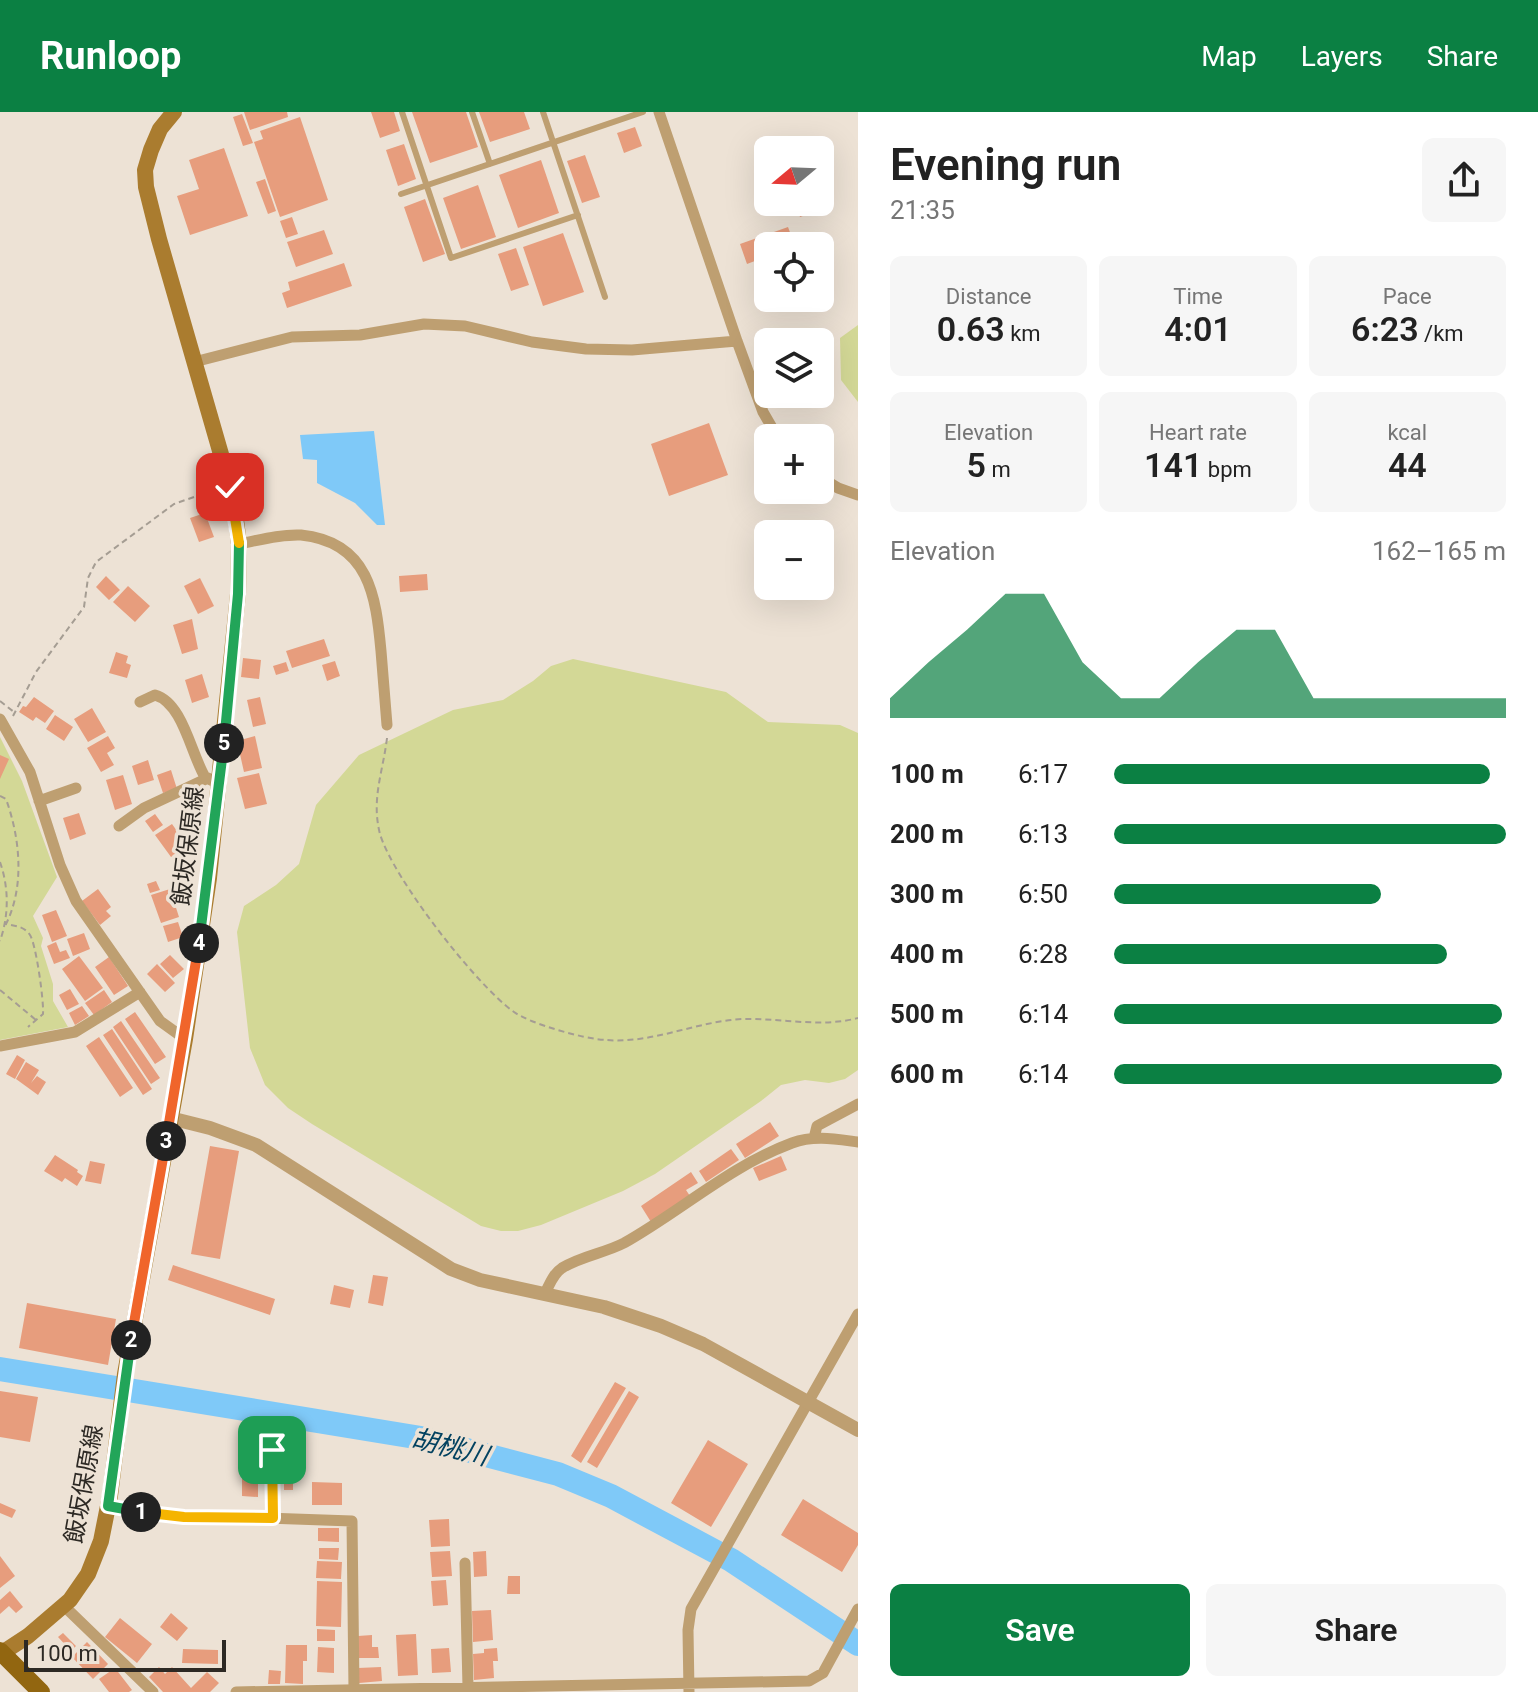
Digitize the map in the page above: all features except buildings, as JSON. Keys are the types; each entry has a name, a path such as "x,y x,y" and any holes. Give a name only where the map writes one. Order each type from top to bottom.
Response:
{"main road":[{"name":"飯坂保原線","path":"1,1653 64,1606 88,1574 101,1541 125,1374 185,1039 209,878 214,781 238,594 239,544 230,487 146,187 145,170 151,150 160,129 174,112"},
{"path":"1,1653 41,1692"}],"street":[{"path":"659,112 737,341 770,424"},
{"path":"194,362 292,337 360,335 424,324 465,326 532,342 586,349 632,350 737,341"},
{"path":"834,486 858,495"},
{"path":"239,544 289,535 303,536 334,546 359,565 371,584 377,608 387,725"},
{"path":"119,826 144,808 214,781 199,768 181,722 167,702 155,695 140,702"},
{"path":"3,723 30,772 76,901 160,1021 185,1039"},
{"path":"39,801 76,788"},
{"path":"0,1046 75,1032 140,992"},
{"path":"814,1138 817,1126 858,1104"},
{"path":"170,1118 210,1128 256,1145 451,1269 480,1280 621,1312 703,1344 858,1430"},
{"path":"545,1293 554,1275 563,1268 621,1244 741,1167 793,1142 814,1138 858,1142"},
{"path":"689,1687 688,1630 691,1609 858,1314"},
{"path":"272,1450 269,1518 352,1521 354,1689"},
{"path":"465,1563 468,1687"},
{"path":"64,1606 153,1692"},
{"path":"236,1692 468,1687 689,1687 809,1681 818,1678 858,1609"}],"lane":[{"path":"402,112 451,258 578,215"},
{"path":"472,112 490,164"},
{"path":"543,112 605,297"},
{"path":"401,194 643,112"}],"path":[{"path":"3,723 15,712 36,672 84,607 88,578 96,562 174,504 201,492 230,487"},
{"path":"0,701 15,712"},
{"path":"387,725 387,741 376,787 380,834 406,886 471,971 516,1014 590,1038 609,1041 638,1039 742,1019 819,1022 858,1018"},
{"path":"0,796 6,799 11,812 18,868 16,899 0,941"},
{"path":"0,862 7,897 6,924"},
{"path":"6,924 20,927 30,934 41,979 43,1014 37,1021 19,1030"},
{"path":"0,990 37,1021"},
{"path":"108,1506 184,1517 269,1518"}],"green space":[{"path":"858,325 858,402 841,380 840,338"},
{"path":"573,659 726,692 768,722 840,725 858,733 858,1070 845,1079 829,1083 805,1080 781,1085 655,1174 623,1191 541,1225 518,1231 501,1231 481,1226 312,1124 288,1108 265,1085 250,1048 237,932 244,906 276,885 299,864 316,805 359,755 453,710 503,700 551,666"},
{"path":"0,737 22,781 57,877 33,916 43,938 41,946 53,984 53,1001 68,1027 0,1040"}],"water":[{"path":"374,431 385,525 377,525 355,503 317,483 317,460 303,459 300,435"}],"waterway":[{"name":"胡桃川","path":"0,1369 421,1438 558,1474 611,1496 731,1560 858,1644"}],"route":[{"path":"230,487 239,544 238,594 209,878 185,1039 125,1374 108,1506 184,1517 273,1518 272,1450"}]}
